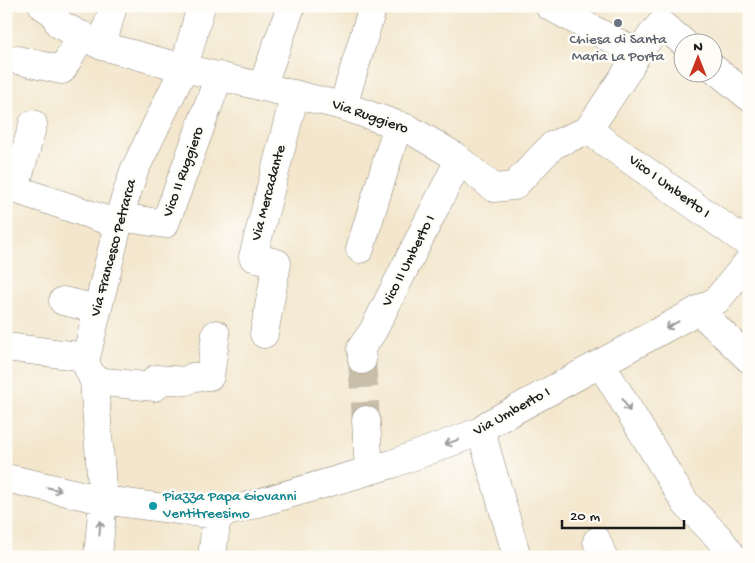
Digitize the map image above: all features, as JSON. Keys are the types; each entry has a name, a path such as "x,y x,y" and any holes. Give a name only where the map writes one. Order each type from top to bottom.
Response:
{"street":[{"name":"Via Ruggiero","path":"43,6 54,13 59,24 92,41 184,68 344,106 409,129 453,155 494,188 514,186 553,145 588,130"},
{"path":"17,60 62,70 92,41 113,6"},
{"name":"Via Francesco Petrarca","path":"98,557 103,500 90,369 98,309 119,220 134,171 184,68 201,6"},
{"path":"262,87 291,6"},
{"path":"344,106 373,6"},
{"path":"549,6 637,53"},
{"path":"588,130 628,70 637,53 661,24 672,33"},
{"path":"722,75 749,97"},
{"name":"Vico II Ruggiero","path":"119,220 165,224 219,76"},
{"name":"Via Mercadante","path":"264,334 277,263 253,257 295,94"},
{"path":"33,124 15,188 119,220"},
{"path":"360,249 398,125"},
{"name":"Vico I Umberto I","path":"588,130 749,244"},
{"name":"Vico II Umberto I","path":"362,360 361,348 373,331 459,160"},
{"name":"Via Umberto I","path":"217,515 369,471 481,431 489,424 716,300 749,261"},
{"path":"63,301 98,309"},
{"path":"698,310 749,360"},
{"path":"6,347 155,387 156,379 186,381 193,377 210,376 216,334"},
{"path":"601,364 686,504 719,538 733,557"},
{"path":"366,420 369,471"},
{"path":"481,431 517,557"},
{"path":"6,478 103,500 217,515 212,557"}],"tunnel":[{"path":"362,360 366,420"}],"place":[{"name":"Chiesa di Santa Maria La Porta","path":"618,23"},
{"name":"Piazza Papa Giovanni Ventitreesimo","path":"153,506"}]}
